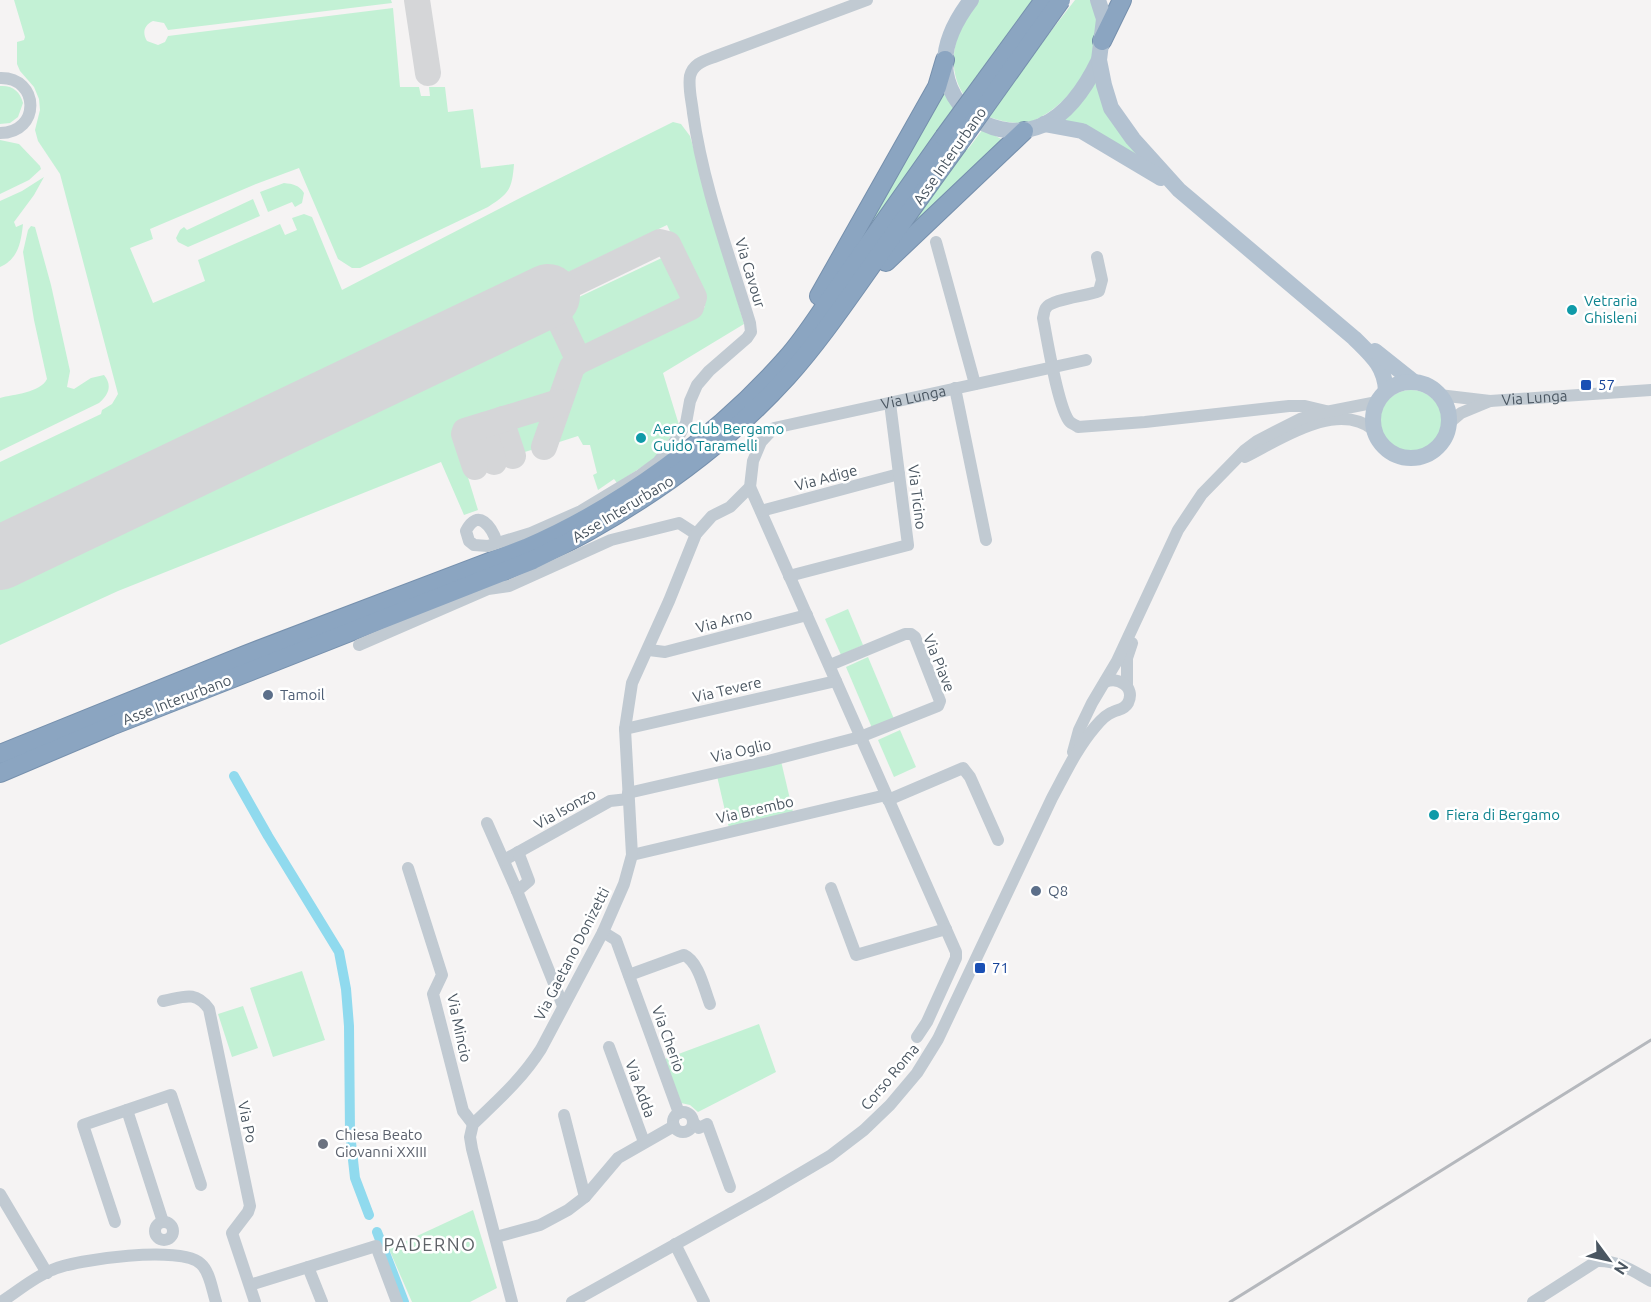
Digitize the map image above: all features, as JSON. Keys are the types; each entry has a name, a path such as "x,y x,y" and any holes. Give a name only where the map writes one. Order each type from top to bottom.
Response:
{"highway":[{"name":"Asse Interurbano","path":"0,773 111,726 532,560 598,527 681,473 750,414 787,377 819,338 857,285 1044,0"},
{"name":"Asse Interurbano","path":"0,754 245,655 515,552 564,531 641,484 690,447 761,386 787,358 1060,0"},
{"path":"1102,41 1122,0"},
{"path":"690,447 698,434 782,352 804,322 937,87 945,60"},
{"path":"857,285 872,278 898,248 1024,131"}],"main road":[{"path":"971,0 956,23 945,60 946,76 953,94 969,114 995,129 1024,131 1044,124 1061,113 1078,95 1099,60 1104,19 1098,0"},
{"path":"1099,60 1111,108 1133,139 1179,189 1354,338 1379,365 1386,378 1382,397 1373,418 1374,430"},
{"path":"1044,124 1082,131 1179,189"},
{"path":"1354,338 1377,352 1414,382"},
{"name":"Via Lunga","path":"1382,397 1402,383 1414,382 1426,385 1439,395"},
{"path":"1439,395 1447,409 1448,424"},
{"name":"Via Lunga","path":"1374,430 1382,444 1391,452 1403,457 1417,457 1436,448 1446,434 1448,424"}],"street":[{"name":"Via Cavour","path":"497,543 531,533 581,511 658,462 686,423 690,401 697,385 751,332 707,182 697,137 690,85 694,68 701,62 867,0"},
{"path":"0,78 21,84 28,94 31,106 27,119 19,128 8,133 0,133"},
{"path":"936,242 975,384"},
{"name":"Via Lunga","path":"1097,257 1102,280 1099,291 1054,302 1046,306 1043,318 1064,408 1069,420 1078,427 1295,406 1314,407 1327,411"},
{"name":"Via Lunga","path":"750,487 753,461 761,442 774,428 1086,360"},
{"path":"956,388 986,540"},
{"name":"Via Lunga","path":"1439,395 1490,401 1651,390"},
{"name":"Via Lunga","path":"1105,682 1178,530 1202,494 1245,450 1257,441 1304,418 1382,397"},
{"name":"Via Lunga","path":"1448,424 1461,414 1490,401"},
{"name":"Via Ticino","path":"789,576 908,545 890,403"},
{"path":"1295,406 1304,418"},
{"name":"Via Lunga","path":"1233,463 1300,430 1324,421 1353,419 1374,430"},
{"name":"Via Adige","path":"761,511 899,474"},
{"path":"750,487 956,952 956,958 927,1022 917,1037"},
{"name":"Via Gaetano Donizetti","path":"473,1124 512,1088 530,1066 603,932 624,884 632,855 624,729 632,683 649,650 696,534 712,516 730,507 750,487"},
{"path":"359,645 488,589 510,586 611,540 679,524 696,534"},
{"name":"Via Lunga","path":"1126,686 1127,658 1145,602"},
{"name":"Via Arno","path":"649,650 665,652 807,615"},
{"name":"Via Piave","path":"830,665 905,634 915,637 940,701 938,706 860,737"},
{"path":"1105,682 1115,679 1126,686"},
{"name":"Via Tevere","path":"624,729 836,681"},
{"name":"Corso Roma","path":"1068,767 1079,730 1105,682"},
{"name":"Corso Roma","path":"572,1302 830,1156 864,1130 897,1097 917,1073 938,1039 1068,767 1095,727 1113,711 1127,704 1129,694 1126,686"},
{"path":"1097,693 1102,707 1113,711"},
{"name":"Via Oglio","path":"628,796 860,737"},
{"path":"887,797 963,768 970,777 998,840"},
{"name":"Via Isonzo","path":"504,860 610,801 628,796"},
{"name":"Via Brembo","path":"632,855 887,797"},
{"path":"488,823 518,891 563,1006"},
{"path":"518,852 529,881 518,891"},
{"name":"Via Mincio","path":"408,868 442,975 433,994 463,1111 473,1124"},
{"path":"831,888 856,955 946,929"},
{"name":"Via Cherio","path":"603,932 616,940 679,1113"},
{"path":"629,975 684,955 690,958 695,965 710,1004"},
{"name":"Via Po","path":"163,1001 194,996 202,1000 209,1010 250,1206 232,1233 255,1302"},
{"name":"Via Adda","path":"609,1047 644,1142"},
{"path":"115,1222 83,1125 171,1095 201,1185"},
{"path":"127,1110 163,1222 169,1223 174,1232 167,1240 162,1241 157,1238 140,1254"},
{"path":"693,1123 687,1131 682,1132 674,1126 673,1121 679,1113 690,1114 693,1123 699,1128 707,1124 730,1187"},
{"path":"564,1115 585,1197"},
{"path":"473,1124 470,1137 472,1149 496,1237 509,1301"},
{"name":"Via Adda","path":"496,1237 540,1225 568,1210 585,1197 618,1158 674,1126"},
{"path":"0,1194 47,1273"},
{"path":"675,1244 704,1302"},
{"path":"250,1285 376,1246 398,1302"},
{"path":"1,1302 52,1269 140,1254 193,1257 206,1269 216,1302"},
{"path":"1533,1302 1597,1261 1609,1260 1620,1264 1651,1281"},
{"path":"308,1267 322,1302"}],"green space":[{"path":"14,0 391,0 392,3 168,30 164,23 153,21 146,27 145,35 147,41 158,45 165,42 168,36 393,8 400,87 419,87 421,96 430,96 429,87 445,87 448,112 473,109 481,168 514,164 508,190 488,207 360,268 352,268 338,259 299,168 256,184 150,229 153,239 130,248 153,303 205,281 198,260 280,224 285,235 297,230 292,218 304,214 312,217 342,290 673,122 681,124 690,136 744,324 663,373 679,425 654,459 617,483 614,479 598,490 593,475 597,473 590,445 583,445 578,436 550,445 572,380 584,364 705,307 667,225 0,545 0,462 101,414 102,410 112,404 118,394 60,174 38,141 35,130 40,110 39,99 34,87 17,64 17,42 24,40 25,37"},
{"path":"979,0 1036,0 966,98 955,74 955,48 964,22"},
{"path":"1075,0 1090,0 1096,18 1097,32 1090,62 1076,86 1057,106 1035,120 1018,123 989,117 1000,102 998,100"},
{"path":"1096,80 1143,161 1060,121"},
{"path":"0,86 15,90 23,103 18,117 10,123 0,124"},
{"path":"944,93 955,108 850,258"},
{"path":"983,129 1003,140 894,245 965,147 968,149"},
{"path":"0,140 19,144 41,169 29,180 0,194"},
{"path":"44,177 14,222 16,227 23,224 18,250 11,260 0,267 0,201"},
{"path":"284,183 296,185 302,190 304,193 302,203 295,207 292,202 268,212 260,192"},
{"path":"253,199 260,216 188,247 178,242 176,238 184,227 187,230"},
{"path":"31,226 35,227 51,285 70,371 67,387 74,389 91,378 104,375 109,387 107,394 99,403 0,451 0,398 33,390 44,384 47,379 34,320 23,252"},
{"path":"666,256 671,258 687,296 687,302 594,347 575,339 560,306"},
{"path":"545,313 551,315 556,322 567,357 555,397 457,428 470,469 466,471 478,510 464,515 441,462 118,591 0,645 0,574"},
{"path":"1405,390 1417,390 1433,399 1440,409 1442,421 1440,433 1433,443 1417,452 1405,452 1394,447 1385,438 1380,427 1380,415 1385,404 1394,395"},
{"path":"551,409 538,448 518,454 510,429 514,420"},
{"path":"848,609 863,645 841,655 825,619"},
{"path":"868,657 894,719 872,728 846,667"},
{"path":"900,730 916,767 894,777 878,740"},
{"path":"781,761 793,812 729,828 717,776"},
{"path":"302,971 325,1040 273,1057 250,988"},
{"path":"243,1006 258,1048 232,1057 218,1014"},
{"path":"759,1024 776,1072 698,1112 690,1105 681,1103 665,1059"},
{"path":"473,1210 497,1288 470,1302 412,1302 389,1249"}],"waterway":[{"path":"234,776 339,952 346,989 349,1026 350,1133 355,1178 369,1215"},
{"path":"377,1232 404,1302"}],"taxiway":[{"path":"417,0 428,73"},
{"path":"544,447 572,367 579,361 691,307 694,297 668,244 660,242 548,296 579,361"},
{"path":"475,467 465,431 559,402"},
{"path":"503,419 502,423 513,456"},
{"path":"485,425 483,428 494,462"}],"runway":[{"path":"0,558 548,296"}],"railway":[{"path":"1230,1302 1651,1040"}],"place":[{"name":"Vetraria Ghisleni","path":"1572,310"},
{"name":"57","path":"1586,385"},
{"name":"Aero Club Bergamo Guido Taramelli","path":"641,438"},
{"name":"Tamoil","path":"268,695"},
{"name":"Fiera di Bergamo","path":"1434,815"},
{"name":"Q8","path":"1036,891"},
{"name":"71","path":"980,968"},
{"name":"Chiesa Beato Giovanni XXIII","path":"323,1144"}],"district":[{"name":"PADERNO","path":"430,1245"}]}
